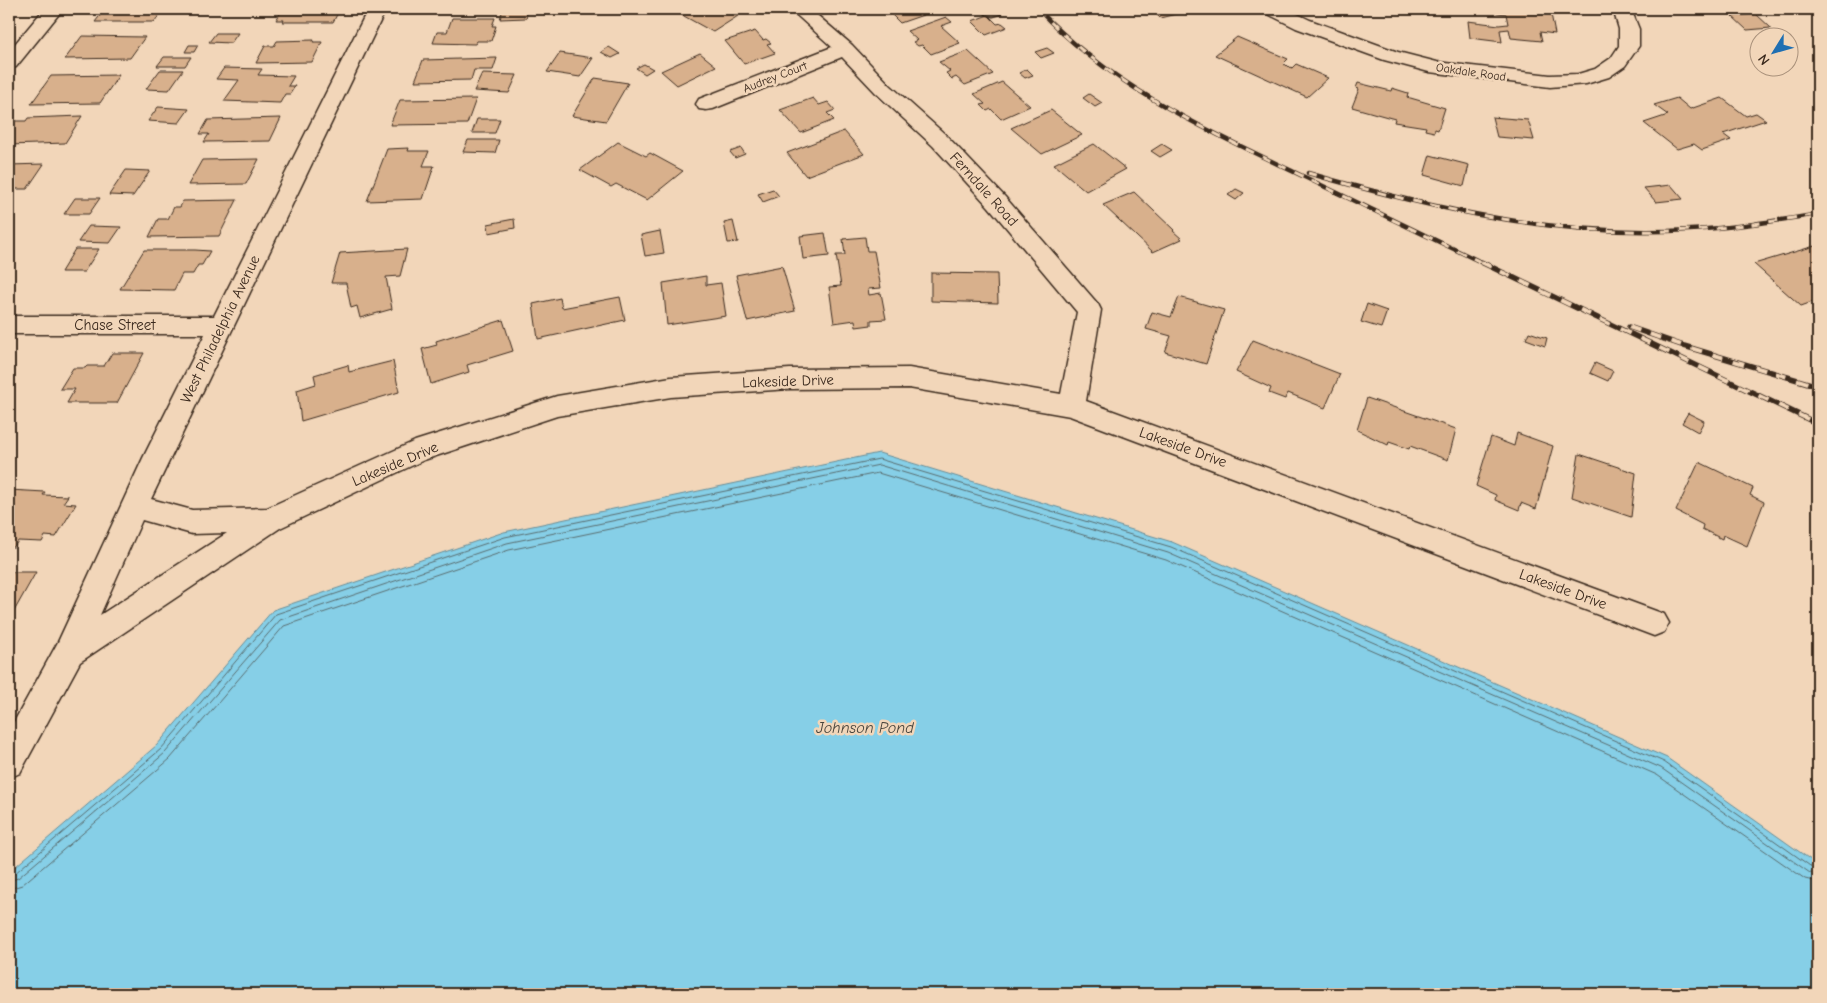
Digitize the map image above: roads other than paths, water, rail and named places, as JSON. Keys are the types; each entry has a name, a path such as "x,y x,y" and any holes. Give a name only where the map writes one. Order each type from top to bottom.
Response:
{"street":[{"path":"9,63 54,9"},
{"name":"West Philadelphia Avenue","path":"69,652 134,506 377,9"},
{"name":"Ferndale Road","path":"799,9 845,50 883,89 953,154 997,202 1088,310 1072,406"},
{"name":"Oakdale Road","path":"1273,9 1303,24 1345,41 1436,68 1550,82 1579,80 1602,73 1618,62 1629,46 1629,29 1622,9"},
{"name":"Audrey Court","path":"706,104 845,50"},
{"name":"Chase Street","path":"9,325 222,325"},
{"name":"Lakeside Drive","path":"9,762 69,652 270,520 415,452 558,406 671,387 790,379 909,378 1072,406 1654,623"},
{"path":"134,506 192,522 270,520"}],"water":[{"name":"Johnson Pond","path":"879,453 1172,542 1667,758 1818,865 1818,994 9,994 9,872 157,745 273,610 504,532"}],"railway":[{"path":"1038,9 1065,36 1094,60 1157,102 1223,138 1483,263"},
{"path":"1308,173 1449,209 1497,218 1593,230 1706,229 1818,214"},
{"path":"1481,262 1818,424"},
{"path":"1629,327 1684,346 1818,386"}]}
